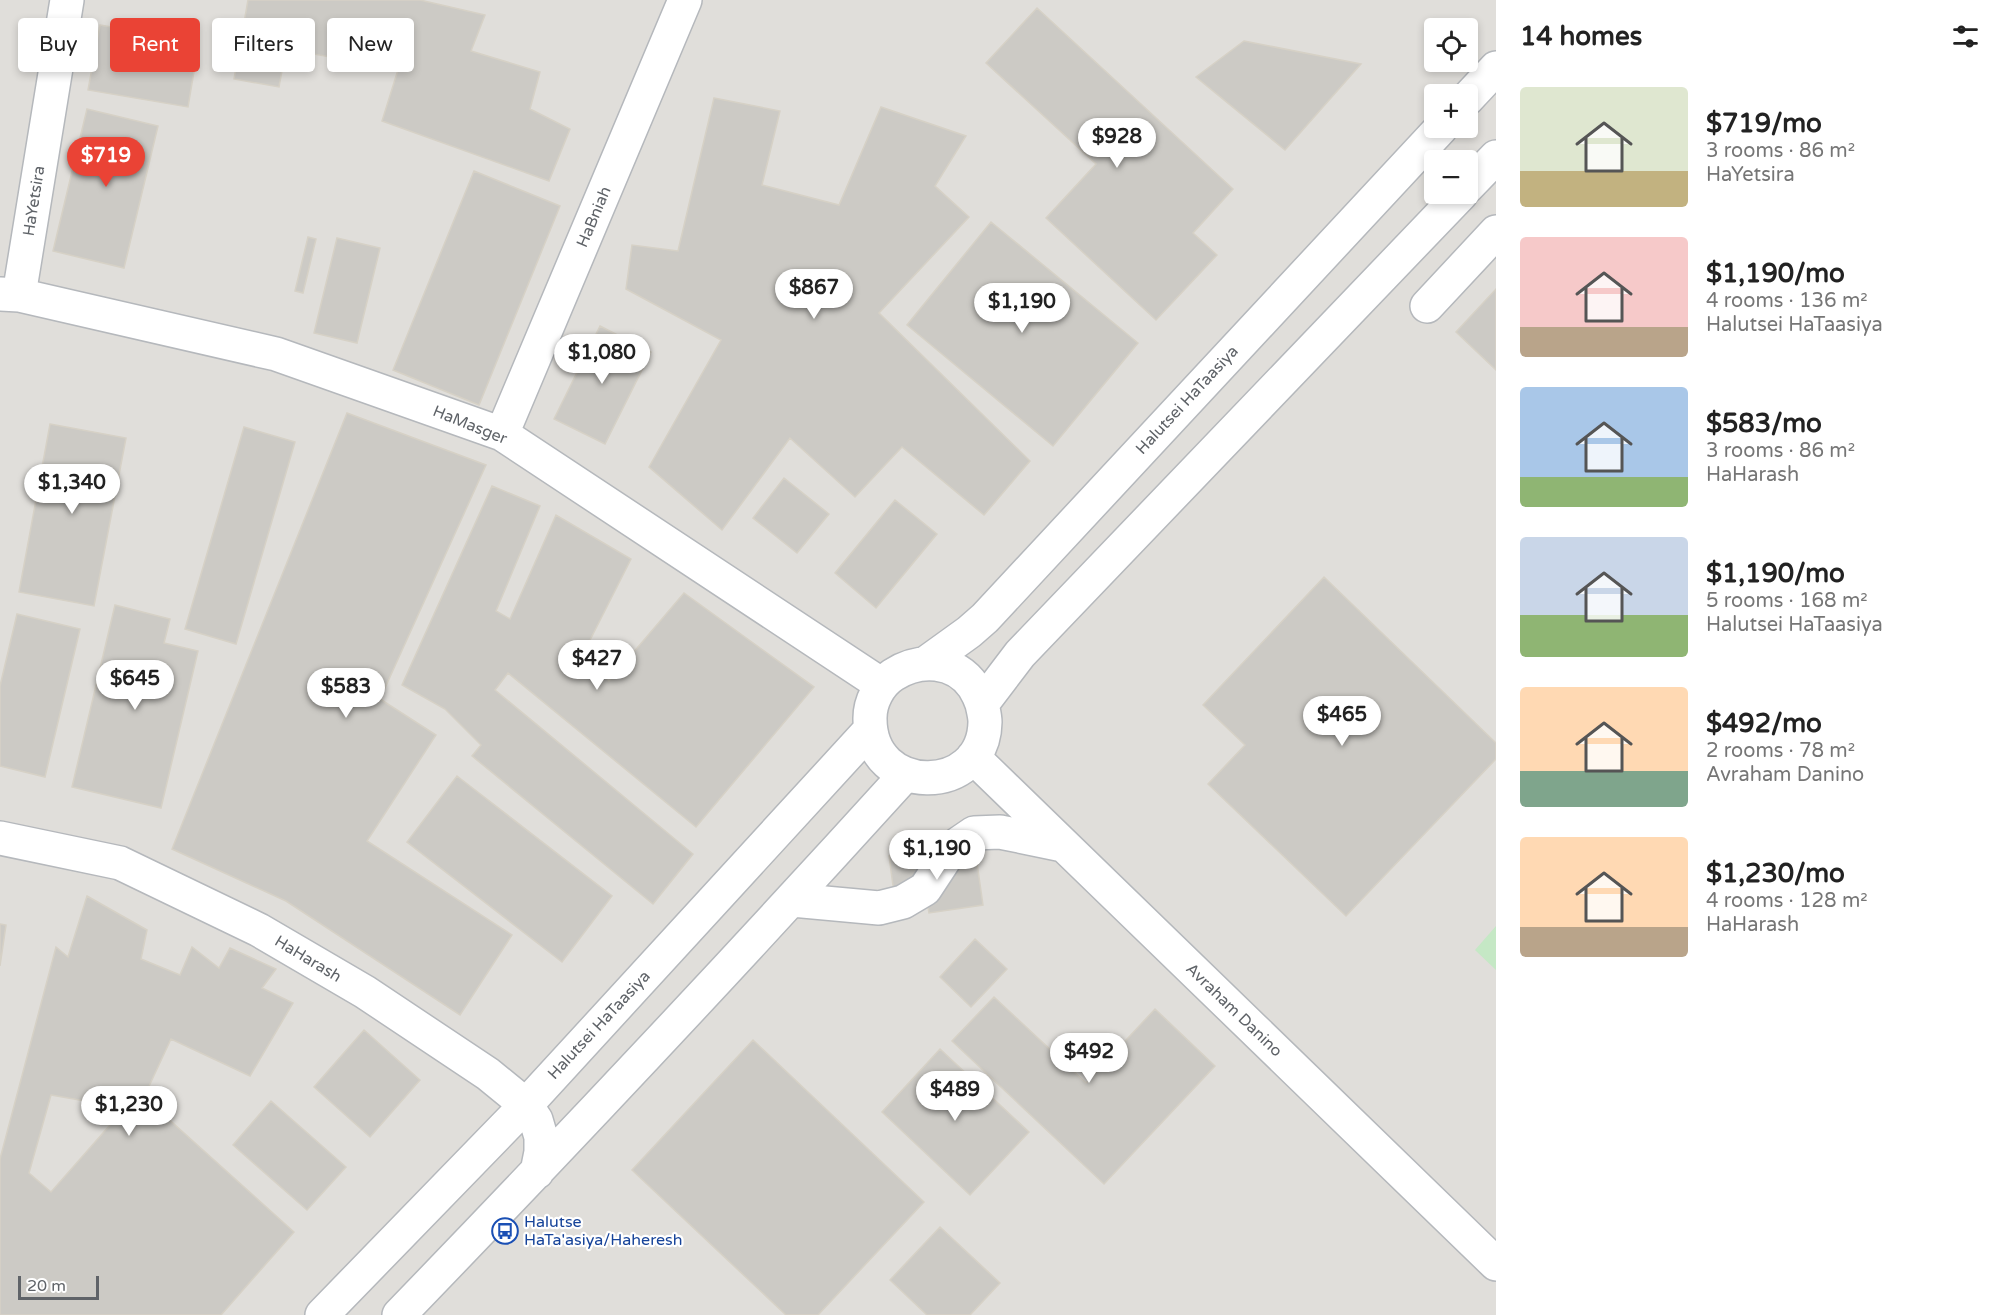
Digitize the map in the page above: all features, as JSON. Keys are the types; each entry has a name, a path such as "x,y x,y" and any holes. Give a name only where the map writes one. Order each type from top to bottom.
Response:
{"street":[{"name":"HaYetsira","path":"9,295 67,0"},
{"name":"HaBniah","path":"502,434 686,0"},
{"path":"1478,87 1496,68"},
{"name":"Halutsei HaTaasiya","path":"322,1315 526,1105 870,730 870,710 882,685 906,667 926,663 985,618 1431,138"},
{"path":"1478,176 1496,157"},
{"path":"982,704 1020,654 1451,204"},
{"path":"1400,258 1433,300 1496,229 1471,204"},
{"name":"HaMasger","path":"9,295 276,354 502,434 882,685"},
{"path":"870,730 876,749 888,764 905,775 924,779 942,777 959,770 973,757 982,740 985,722 982,704 974,687 961,674 944,665 926,663"},
{"name":"Avraham Danino","path":"973,757 1496,1264"},
{"path":"399,1315 537,1172 792,900 905,775"},
{"path":"792,900 879,908 903,902 925,889 952,848 974,833 1000,832 1063,845"},
{"name":"HaHarash","path":"0,838 120,863 259,930 365,992 488,1074 526,1105 536,1120 541,1137 537,1172"}],"shaded area":[{"path":"0,0 1496,0 1496,1315 0,1315"}],"green space":[{"path":"1496,926 1496,970 1475,950"}],"building":[{"path":"248,0 420,0 485,15 471,51 540,72 530,109 570,129 549,181 382,121 397,72 414,72 414,18 327,18 327,56 315,54 315,18 245,18"},
{"path":"1037,8 1233,189 1193,233 1217,255 1156,320 1046,218 1096,164 986,63"},
{"path":"100,25 110,27 110,72 194,72 188,107 88,90 91,72 98,72"},
{"path":"1244,41 1361,64 1285,150 1196,77"},
{"path":"235,72 282,72 279,87 234,79"},
{"path":"714,98 780,111 762,185 839,205 881,107 966,136 935,186 969,217 879,313 1030,461 984,515 902,447 855,497 790,438 722,530 649,467 721,340 626,289 632,245 678,251"},
{"path":"87,109 158,126 124,268 53,251"},
{"path":"474,171 560,206 479,405 393,370"},
{"path":"991,222 1138,343 1053,446 907,325"},
{"path":"308,237 316,239 303,293 295,291"},
{"path":"337,238 380,248 357,343 314,333"},
{"path":"1496,289 1496,370 1456,332"},
{"path":"600,326 651,352 605,444 554,419"},
{"path":"347,413 486,465 380,699 436,735 367,841 512,935 460,1015 286,901 172,849"},
{"path":"50,424 126,438 94,606 19,592"},
{"path":"244,427 295,442 236,644 185,629"},
{"path":"784,478 829,514 797,553 753,518"},
{"path":"492,486 540,506 496,611 510,619 556,515 631,559 583,654 609,681 684,593 814,687 696,827 508,673 495,690 693,854 653,904 472,756 481,745 445,709 402,685"},
{"path":"895,500 937,534 876,608 835,573"},
{"path":"1324,577 1496,743 1496,759 1346,916 1208,784 1245,745 1203,705"},
{"path":"115,605 170,619 164,643 198,651 161,808 72,787"},
{"path":"17,614 80,629 45,777 0,766 0,686"},
{"path":"457,776 612,896 562,962 407,842"},
{"path":"937,849 939,869 977,863 983,905 929,913 925,889 894,893 889,856"},
{"path":"87,896 147,930 141,959 180,975 192,947 219,968 230,948 276,969 262,988 293,1003 250,1076 171,1039 144,1097 294,1232 221,1315 0,1315 0,1159 56,947 68,957","holes":["51,1095 125,1108 51,1192 29,1173"]},
{"path":"0,924 6,925 0,966"},
{"path":"975,939 1007,969 971,1007 940,977"},
{"path":"994,997 1086,1083 1155,1009 1215,1066 1104,1184 952,1041"},
{"path":"364,1030 420,1080 370,1137 314,1087"},
{"path":"753,1040 924,1202 818,1315 786,1315 632,1170"},
{"path":"940,1049 1029,1132 970,1195 882,1112"},
{"path":"271,1101 346,1167 307,1210 233,1145"},
{"path":"940,1227 1000,1283 970,1315 927,1315 890,1280"}],"place":[{"name":"Halutse HaTa'asiya/Haheresh","path":"505,1231"}]}
